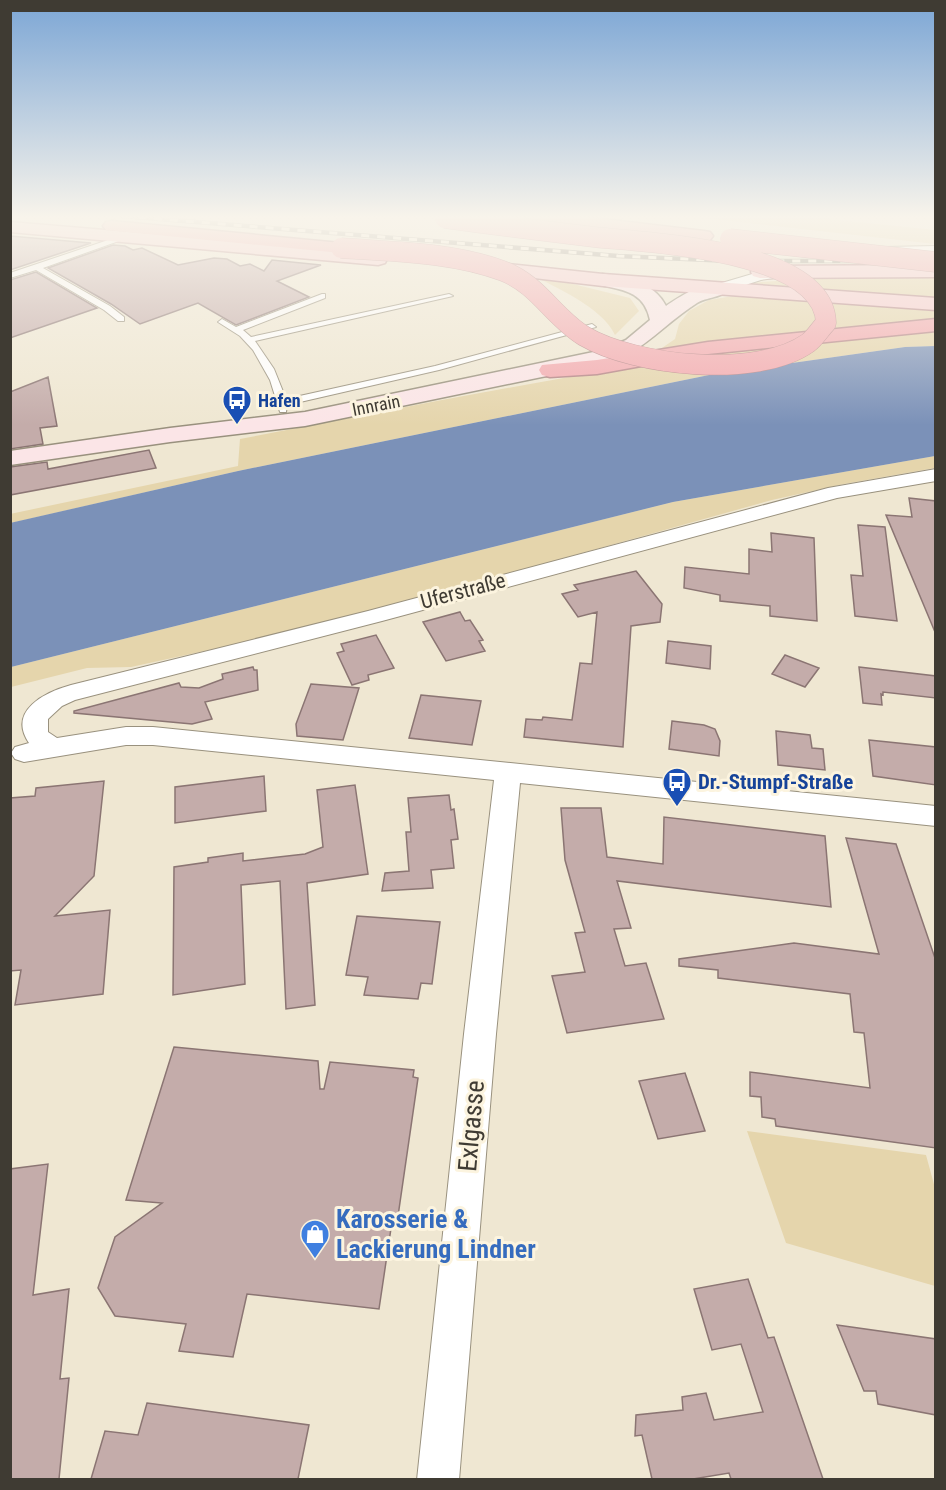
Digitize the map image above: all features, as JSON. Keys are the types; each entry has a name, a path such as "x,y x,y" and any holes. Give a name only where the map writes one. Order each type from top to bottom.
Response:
{"highway":[{"path":"532,286 573,328 595,342 628,354 664,362 720,365 772,358 810,343 826,323 822,301 807,286"},
{"path":"912,304 936,305"},
{"path":"550,370 597,367 708,348 936,325"}],"main road":[{"path":"627,286 638,288 656,302 660,321"},
{"path":"684,286 912,304"},
{"name":"Innrain","path":"10,458 550,370 611,355 633,344 693,297 720,288"}],"street":[{"path":"720,288 728,286"},
{"name":"Uferstraße","path":"51,747 38,740 34,734 34,722 42,710 60,696 184,666 835,492 936,475"},
{"path":"24,753 126,736 153,736 936,816"},
{"name":"Exlgasse","path":"438,1479 480,1034 508,774"}],"lane":[{"path":"68,286 107,308 121,319"},
{"path":"235,330 322,296"},
{"path":"250,340 449,296"},
{"path":"222,322 250,340 271,374 283,412 359,386 382,389 402,384 411,374 592,327"}],"shaded area":[{"path":"553,286 579,286 630,298 639,311 615,335 600,315"},
{"path":"742,286 935,286 935,299"},
{"path":"733,296 778,297 935,311 935,320 758,336 659,350 675,339 679,324 689,311 709,300"},
{"path":"935,331 935,346 905,347 714,374 238,471 11,523 10,514 238,466 240,439 500,389 673,360 847,338"},
{"path":"935,456 935,468 844,484 772,500 418,599 269,637 131,667 87,668 11,687 11,667 673,502"},
{"path":"747,1131 926,1155 935,1188 935,1286 786,1243"}],"water":[{"path":"935,346 935,456 673,502 11,667 10,523 238,471 714,374 905,347"}],"building":[{"path":"10,286 59,286 97,308 10,338"},
{"path":"79,286 286,286 309,297 236,325 198,303 140,324"},
{"path":"48,377 57,426 40,428 43,444 10,449 10,392"},
{"path":"149,450 156,468 10,495 10,467 47,462 48,469"},
{"path":"909,498 936,501 935,632 886,515 912,517"},
{"path":"858,525 885,527 897,621 855,616 851,575 863,576"},
{"path":"771,533 814,538 817,621 770,616 770,606 720,601 720,595 684,588 685,567 749,574 749,549 772,552"},
{"path":"636,571 662,604 660,622 631,626 623,747 524,737 526,719 542,720 543,717 572,720 580,663 592,664 597,612 578,617 562,594 578,590 574,585"},
{"path":"460,612 465,621 470,620 483,640 479,641 485,651 446,661 423,622"},
{"path":"376,635 394,668 368,675 369,680 352,685 337,653 344,651 341,644"},
{"path":"668,641 711,646 710,669 666,663"},
{"path":"785,655 819,668 805,687 772,674"},
{"path":"253,667 257,670 258,690 205,702 212,719 192,724 74,713 74,711 179,683 181,687 199,688 223,679 222,674"},
{"path":"859,667 936,676 936,698 883,692 883,695 881,694 882,705 863,703"},
{"path":"311,684 359,688 343,740 297,736 296,724"},
{"path":"421,695 481,701 472,745 409,738"},
{"path":"672,721 704,725 715,729 720,741 719,756 669,749"},
{"path":"776,731 810,735 812,748 823,749 825,770 778,765"},
{"path":"869,740 936,747 936,785 873,776"},
{"path":"264,776 266,811 175,823 175,787"},
{"path":"104,781 94,876 55,916 110,910 103,994 15,1005 21,970 10,971 10,798 35,796 36,788"},
{"path":"355,785 368,874 307,883 315,1005 286,1009 280,881 241,885 245,984 173,995 174,867 208,862 208,858 243,853 243,861 305,854 323,847 317,790"},
{"path":"449,795 451,810 454,809 458,839 451,840 454,868 431,870 433,888 382,891 385,873 409,871 406,832 411,832 408,798"},
{"path":"561,808 601,808 607,857 663,864 664,817 825,836 831,907 617,881 631,928 614,929 625,966 646,963 664,1019 567,1033 552,976 585,972 575,933 585,932 565,860"},
{"path":"846,838 896,844 936,961 936,1148 776,1126 775,1119 762,1117 761,1097 750,1096 750,1072 870,1088 864,1033 854,1032 850,994 718,978 718,970 679,966 679,959 794,943 879,954"},
{"path":"357,916 440,922 432,984 421,983 418,999 364,995 368,977 346,975"},
{"path":"174,1047 318,1061 320,1089 324,1089 330,1062 414,1070 413,1077 418,1078 398,1216 393,1215 379,1309 247,1294 233,1357 179,1351 186,1324 115,1316 98,1288 115,1237 162,1203 126,1200"},
{"path":"685,1073 705,1131 658,1139 639,1081"},
{"path":"48,1164 33,1295 69,1289 60,1379 69,1378 59,1479 10,1479 10,1169"},
{"path":"748,1279 768,1338 774,1337 823,1479 731,1479 729,1473 693,1479 652,1479 642,1435 635,1436 636,1415 683,1410 682,1397 706,1393 714,1420 763,1412 741,1344 712,1350 694,1289"},
{"path":"837,1325 936,1339 936,1415 878,1404 876,1391 864,1391"},
{"path":"147,1403 309,1425 298,1479 91,1479 105,1431 138,1435"}],"place":[{"name":"Hafen","path":"237,426"},
{"name":"Dr.-Stumpf-Straße","path":"677,808"},
{"name":"Karosserie & Lackierung Lindner","path":"315,1260"}]}
